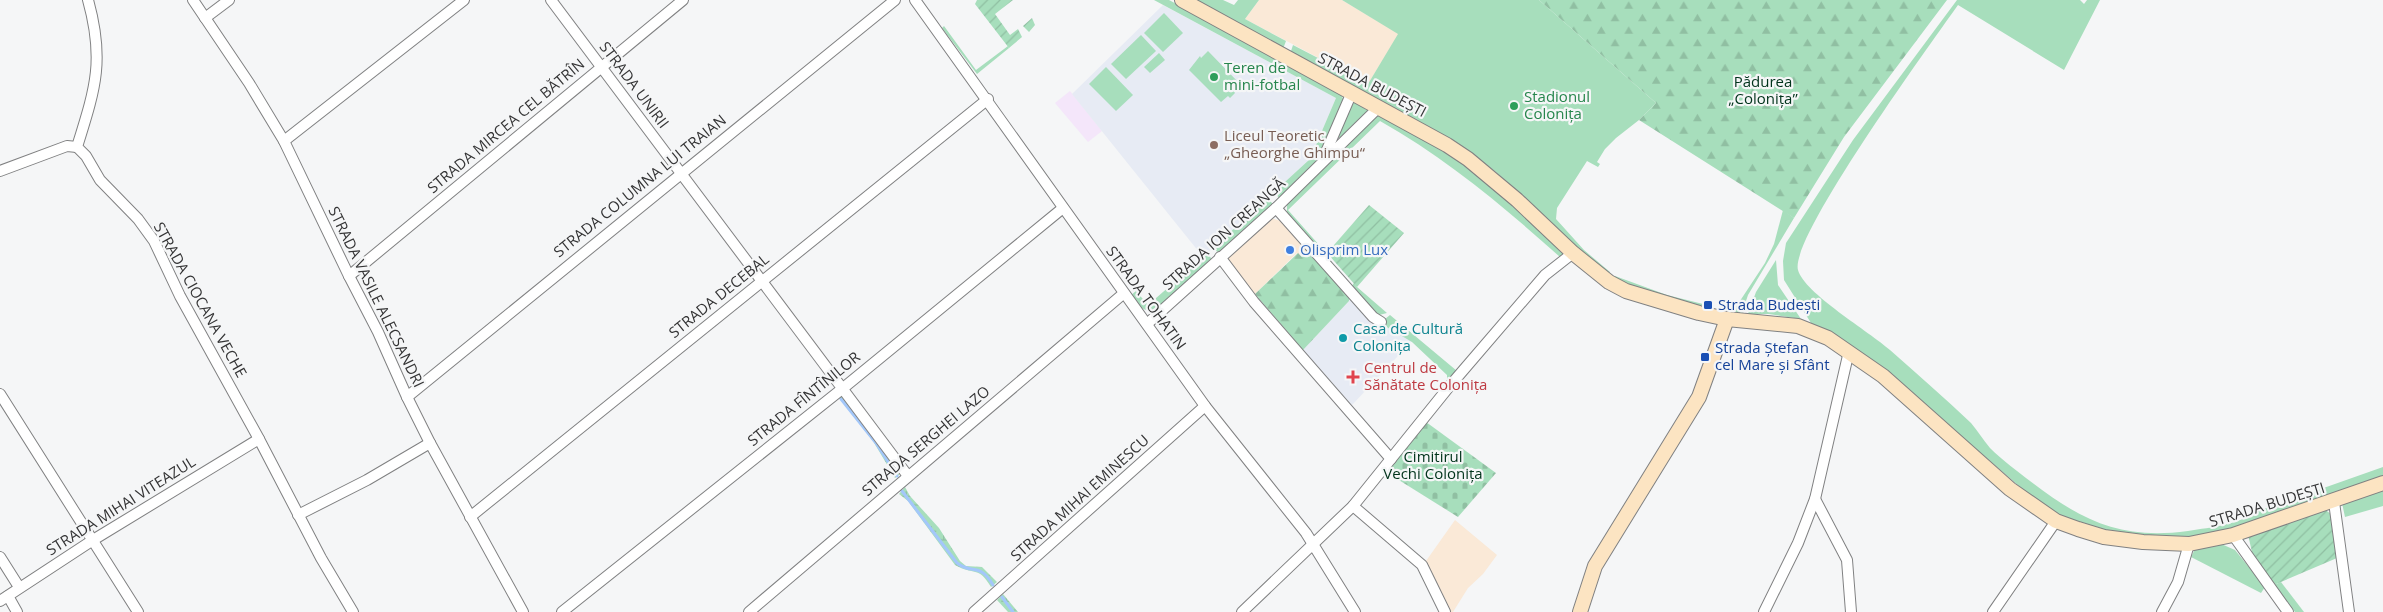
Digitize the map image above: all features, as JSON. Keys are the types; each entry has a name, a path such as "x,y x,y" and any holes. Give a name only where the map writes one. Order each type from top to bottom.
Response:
{"street":[{"path":"0,171 67,146 77,147 92,100 98,58 88,0"},
{"name":"STRADA VASILE ALECSANDRI","path":"193,0 284,141 430,443 523,612"},
{"path":"206,18 229,0"},
{"path":"284,141 464,0"},
{"name":"STRADA UNIRII","path":"551,0 908,476"},
{"name":"STRADA MIRCEA CEL BĂTRÎN","path":"349,276 683,0"},
{"name":"STRADA COLUMNA LUI TRAIAN","path":"407,397 680,172 895,0"},
{"name":"STRADA TOHATIN","path":"915,0 988,99 1123,294 1147,324 1205,406 1306,533 1355,612"},
{"name":"STRADA BUDEȘTI","path":"1182,0 1379,107 1468,159 1517,200 1572,253 1603,278 1626,291 1664,304 1727,319 1798,326 1828,338 1883,376 2010,489 2056,521 2104,537 2143,542 2189,544 2233,535 2334,502 2383,483"},
{"name":"STRADA ION CREANGĂ","path":"1320,165 1352,92"},
{"name":"STRADA DECEBAL","path":"470,517 761,280 988,99"},
{"name":"STRADA ION CREANGĂ","path":"1147,324 1276,208 1379,107"},
{"name":"STRADA CIOCANA VECHE","path":"77,147 86,156 100,180 138,219 154,241 180,296 259,439 321,558 353,612"},
{"name":"STRADA FÎNTÎNILOR","path":"562,612 842,390 1064,208"},
{"path":"1276,208 1368,312 1381,322"},
{"path":"1242,612 1353,506 1448,388 1545,275 1572,253"},
{"path":"1220,257 1254,302 1391,459"},
{"name":"STRADA SERGHEI LAZO","path":"749,612 1123,294"},
{"path":"1580,612 1596,566 1699,397 1727,319"},
{"path":"1764,612 1798,543 1815,499 1848,351"},
{"path":"0,394 138,612"},
{"name":"STRADA MIHAI EMINESCU","path":"974,612 1205,406"},
{"name":"STRADA MIHAI VITEAZUL","path":"4,598 93,540 259,439"},
{"path":"298,515 367,480 430,443"},
{"path":"1815,499 1847,560 1851,612"},
{"path":"2334,502 2349,612"},
{"path":"1353,506 1422,565 1446,612"},
{"path":"1993,612 2056,521"},
{"path":"2233,535 2288,612"},
{"path":"2162,612 2178,582 2189,544"},
{"path":"0,557 19,587"},
{"path":"4,598 17,612"}],"shaded area":[{"path":"1259,0 1342,0 1399,34 1368,84 1245,19"},
{"name":"Liceul Teoretic „Gheorghe Ghimpu“","path":"1163,5 1336,98 1310,159 1203,257 1072,94"},
{"path":"1070,91 1102,131 1088,142 1055,103"},
{"path":"1271,218 1284,222 1308,250 1302,257 1297,253 1255,294 1225,259"},
{"name":"Centrul de Sănătate Colonița","path":"1349,296 1380,323 1412,341 1352,405 1303,350 1349,301"},
{"path":"1455,520 1497,555 1483,574 1468,588 1453,612 1449,612 1426,561"}],"green space":[{"path":"977,0 1013,0 995,14 1010,35 1018,29 1022,37 1009,48 975,4"},
{"path":"1154,0 1169,0 1340,92 1344,101 1315,164 1279,198 1274,192 1310,159 1336,98"},
{"path":"1195,0 1223,0 1234,5 1238,0 1259,0 1245,19 1286,41 1283,49"},
{"path":"1342,0 1539,0 1656,103 1605,149 1597,162 1600,164 1598,167 1587,161 1557,208 1556,219 1584,250 1610,272 1605,274 1496,172 1456,142 1290,54 1293,45 1368,84 1398,34"},
{"name":"Pădurea „Colonița”","path":"1539,0 1947,0 1844,137 1794,218 1639,120 1656,103"},
{"path":"1957,0 2080,0 2084,4 2087,0 2100,0 2064,70 1958,5 1865,139 1816,220 1801,251 1798,270 1812,290 1824,301 1881,342 1931,386 1971,423 1990,448 2010,465 2067,507 2103,524 2122,530 2142,533 2164,533 2207,528 2242,519 2258,511 2383,467 2383,478 2238,529 2187,539 2142,537 2097,530 2067,520 2034,499 1896,380 1849,344 1811,323 1784,280 1783,261 1786,243 1853,140"},
{"path":"1164,13 1183,33 1163,52 1144,33"},
{"path":"1032,18 1035,25 1029,32 1023,26"},
{"path":"944,26 976,70 1008,46 1009,48 977,74 942,28"},
{"path":"1141,35 1156,51 1126,79 1111,64"},
{"name":"Teren de mini-fotbal","path":"1208,51 1240,84 1233,90 1235,93 1230,98 1228,96 1221,102 1189,70 1200,56 1201,58"},
{"path":"1159,53 1165,60 1150,73 1144,67"},
{"path":"1106,67 1133,95 1116,111 1089,84"},
{"path":"1354,101 1368,111 1340,138 1338,136"},
{"path":"1383,113 1471,167 1565,253 1560,257 1474,184 1428,151 1380,121 1288,210 1328,255 1324,257 1287,216 1287,204 1376,117"},
{"path":"1267,198 1273,204 1223,250 1218,252 1212,249"},
{"path":"1369,205 1404,233 1357,287 1327,253"},
{"path":"1783,210 1794,218 1748,295 1742,313 1714,309 1734,310 1765,263 1774,244"},
{"path":"1308,250 1349,296 1349,301 1303,350 1255,294 1298,253 1302,257"},
{"path":"1208,253 1212,260 1157,310 1145,310 1130,296 1136,291 1148,305"},
{"path":"1776,260 1778,285 1801,319 1769,314 1748,314 1756,292"},
{"path":"1615,276 1667,295 1703,304 1700,307 1667,300 1613,279"},
{"path":"1354,283 1387,313 1375,316 1351,287"},
{"path":"1390,315 1457,371 1447,380 1447,375 1412,342 1380,323"},
{"path":"842,395 898,466 899,475 895,478 873,441 839,398"},
{"name":"Cimitirul Vechi Colonița","path":"1426,422 1496,473 1458,517 1386,472"},
{"path":"905,487 910,496 939,528 960,561 966,566 982,567 997,582 991,587 979,573 955,565 908,501 899,494"},
{"path":"2383,489 2383,506 2345,517 2342,503"},
{"path":"2324,509 2331,514 2337,558 2274,585 2253,556 2248,535"},
{"path":"2219,543 2235,550 2265,587 2261,593 2191,557 2196,547"},
{"path":"2281,582 2304,612 2295,612 2274,585"},
{"path":"1003,594 1018,612 1008,612 997,600"}],"waterway":[{"path":"841,399 876,443 897,476"},
{"path":"902,491 957,563 980,571 993,585"},
{"path":"1002,597 1013,612"}],"place":[{"name":"Teren de mini-fotbal","path":"1214,77"},
{"name":"Stadionul Colonița","path":"1514,106"},
{"name":"Liceul Teoretic „Gheorghe Ghimpu“","path":"1214,145"},
{"name":"Olisprim Lux","path":"1290,250"},
{"name":"Strada Budești","path":"1708,305"},
{"name":"Casa de Cultură Colonița","path":"1343,338"},
{"name":"Strada Ștefan cel Mare și Sfânt","path":"1705,357"},
{"name":"Centrul de Sănătate Colonița","path":"1353,377"}]}
